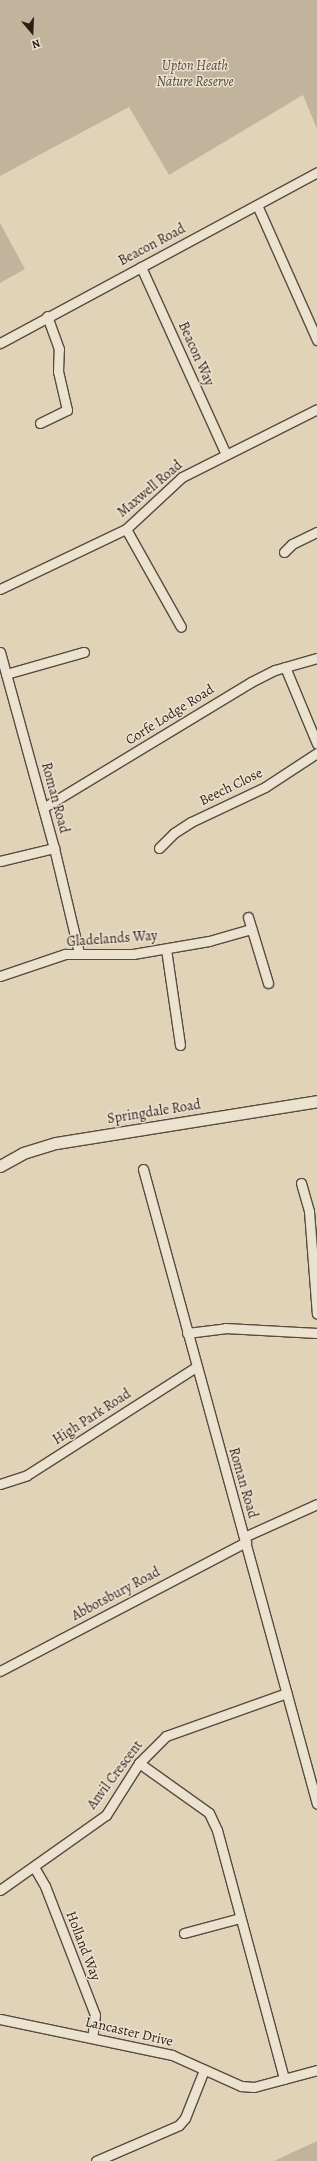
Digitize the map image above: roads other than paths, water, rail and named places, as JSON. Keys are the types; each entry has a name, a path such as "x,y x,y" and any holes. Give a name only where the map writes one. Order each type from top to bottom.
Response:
{"street":[{"name":"Beacon Road","path":"0,343 47,316 317,172"},
{"path":"257,205 317,340"},
{"name":"Beacon Way","path":"141,267 226,454"},
{"path":"40,423 67,410 58,372 59,349 47,316"},
{"name":"Maxwell Road","path":"0,589 126,529 182,477 317,409"},
{"path":"126,529 181,627"},
{"path":"284,552 292,544 317,532"},
{"name":"Roman Road","path":"0,652 4,677 54,848 79,953"},
{"path":"4,677 84,652"},
{"name":"Corfe Lodge Road","path":"43,808 219,701 285,666 317,658"},
{"path":"285,666 317,744"},
{"name":"Beech Close","path":"159,848 174,833 191,822 265,787 317,754"},
{"path":"0,861 54,848"},
{"path":"248,917 268,983"},
{"name":"Gladelands Way","path":"0,976 65,954 133,954 166,949 251,929"},
{"path":"166,949 180,1046"},
{"name":"Springdale Road","path":"0,1166 23,1153 56,1143 317,1101"},
{"name":"Roman Road","path":"143,1169 196,1367 287,1693 313,1772 317,1804"},
{"path":"301,1183 309,1211 317,1314"},
{"path":"187,1333 225,1328 317,1333"},
{"name":"High Park Road","path":"0,1484 28,1475 196,1367"},
{"name":"Abbotsbury Road","path":"0,1671 245,1540 317,1504"},
{"name":"Anvil Crescent","path":"0,1890 106,1815 139,1764 154,1745 174,1731 287,1693"},
{"path":"139,1764 209,1813 217,1830 284,2080"},
{"name":"Holland Way","path":"34,1867 45,1886 94,2015 92,2038"},
{"path":"184,1933 240,1918"},
{"name":"Lancaster Drive","path":"0,2019 172,2055 241,2086 254,2087 317,2070"},
{"path":"96,2161 179,2125 185,2118 204,2070"}],"park label":[{"name":"Upton Heath Nature Reserve","path":"195,74"}]}
